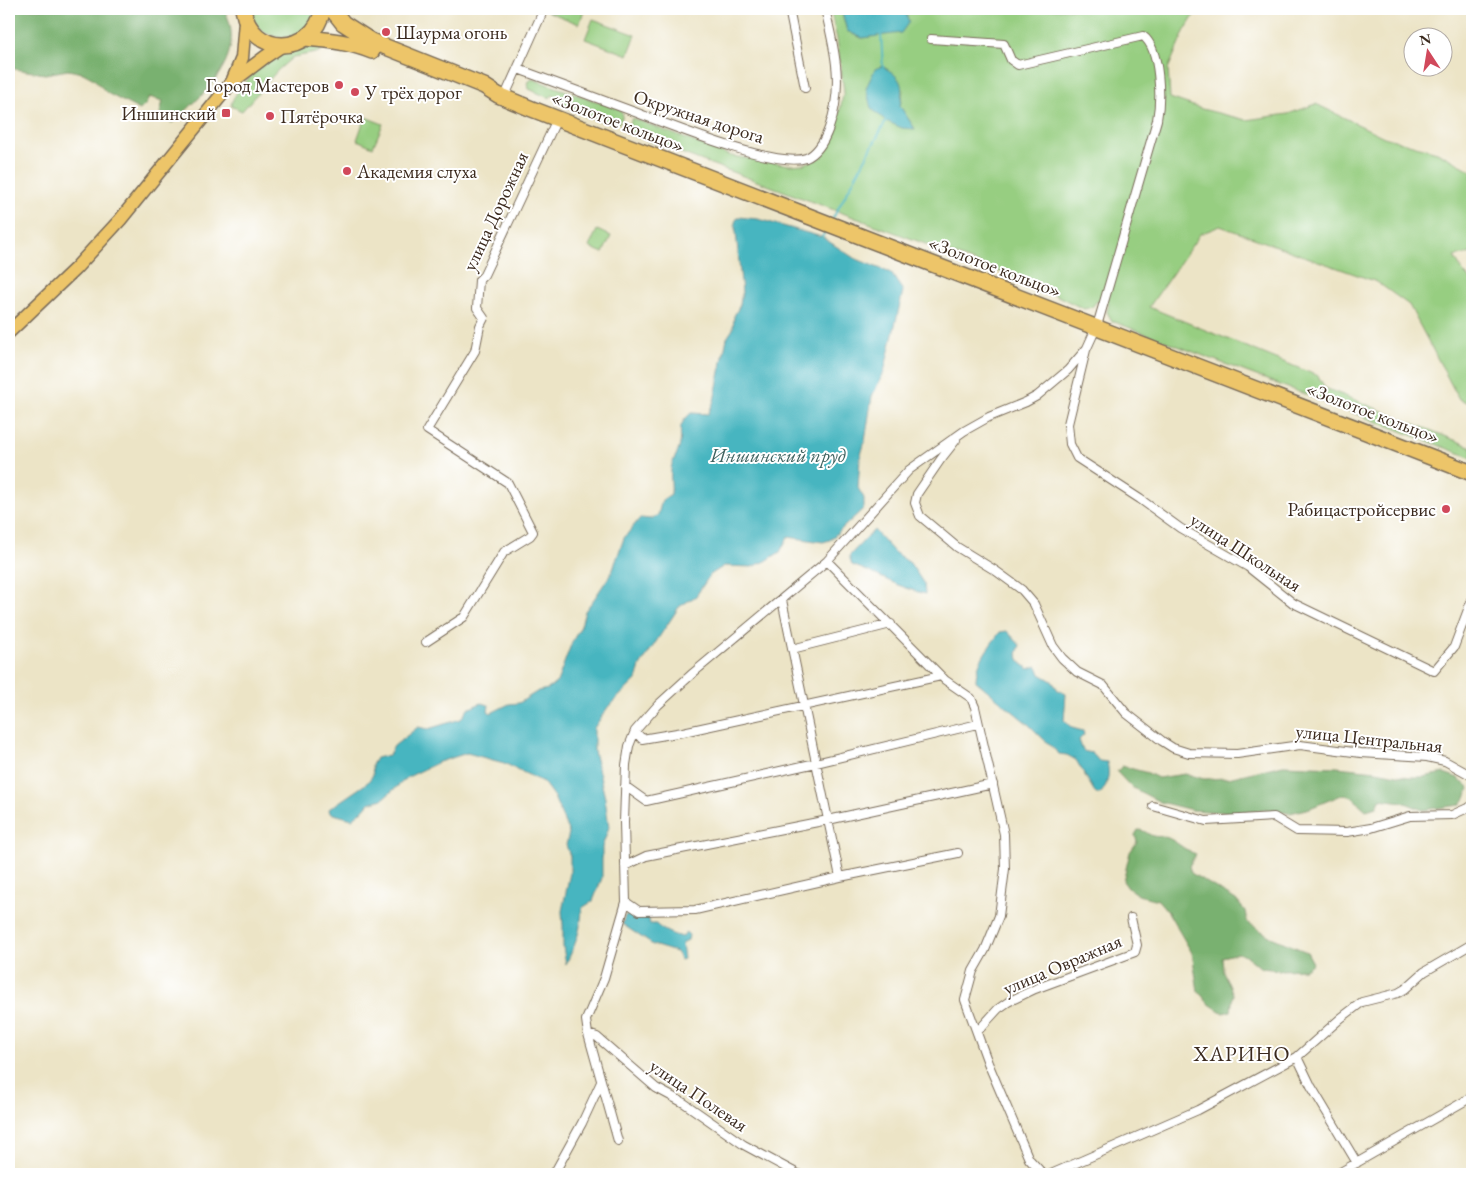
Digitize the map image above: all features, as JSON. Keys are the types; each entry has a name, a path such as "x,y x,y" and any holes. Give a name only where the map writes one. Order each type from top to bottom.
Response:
{"highway":[{"path":"305,38 318,25 323,9"},
{"name":"«Золотое кольцо»","path":"332,9 344,23 362,37 389,50 484,86 501,96 557,119 1472,472"},
{"path":"243,12 260,38 270,43 283,45"},
{"name":"«Золотое кольцо»","path":"283,45 305,38 335,40 355,44 482,93 501,96"}],"main road":[{"path":"232,82 242,58 243,12"},
{"path":"9,332 75,268 120,220 232,82 283,45"}],"street":[{"path":"501,96 518,69 544,9"},
{"path":"789,9 806,88"},
{"name":"Окружная дорога","path":"518,69 732,147 780,158 801,159 812,155 823,141 832,117 836,99 837,66 825,9"},
{"path":"618,1140 588,1034 586,1020 604,978 626,902 624,822 629,746 635,731 658,705 693,673 827,562 909,470 964,431 989,417 1037,396 1068,370 1087,348 1097,326 1157,120 1160,84 1156,62 1145,37 1142,36 1018,65 1011,60 1004,44 931,38"},
{"name":"улица Дорожная","path":"426,642 464,618 504,552 530,536 533,532 508,483 427,430 475,351 480,326 484,318 477,308 479,280 484,275 557,119"},
{"name":"улица Школьная","path":"1087,348 1068,424 1070,444 1077,458 1140,499 1180,528 1248,568 1293,603 1434,671 1454,648 1472,599"},
{"name":"улица Центральная","path":"964,431 919,489 915,504 920,516 957,547 996,571 1027,595 1036,607 1049,638 1062,658 1077,672 1103,685 1126,713 1162,741 1177,750 1189,753 1237,754 1300,745 1362,753 1435,758 1449,762 1472,776"},
{"path":"827,562 941,676 971,698 975,707 1004,834 1005,869 999,916 985,950 973,971 964,998 1028,1160 1043,1174"},
{"path":"782,600 840,877"},
{"path":"792,649 890,624"},
{"path":"635,731 642,739 941,676"},
{"path":"626,786 646,801 978,724"},
{"path":"625,866 646,856 828,820 993,784"},
{"path":"1153,806 1206,821 1274,818 1297,831 1347,832 1371,828 1410,816 1452,815 1472,806"},
{"path":"626,902 639,911 695,910 840,877 958,853"},
{"name":"улица Овражная","path":"977,1032 998,1009 1008,1002 1035,989 1135,952 1137,945 1131,918"},
{"path":"1051,1174 1198,1110 1297,1057 1362,1002 1405,989 1424,972 1472,944"},
{"name":"улица Полевая","path":"588,1034 597,1037 656,1088 684,1103 751,1149 798,1174"},
{"path":"1297,1057 1311,1086 1356,1163"},
{"path":"556,1174 555,1172 582,1123 601,1082"},
{"path":"1337,1174 1472,1097"}],"green space":[{"path":"9,9 224,9 230,26 231,43 227,58 209,87 172,123 160,113 163,101 149,97 146,104 140,110 107,93 94,79 83,73 68,70 45,74 9,68"},
{"path":"250,9 315,9 310,21 303,30 293,35 282,37 271,35 262,30 254,21"},
{"path":"548,9 585,9 579,24 547,11"},
{"path":"830,9 841,9 847,31 862,38 881,35 909,22 904,9 1198,9 1184,32 1168,69 1170,98 1202,109 1246,120 1288,114 1316,104 1384,137 1437,152 1472,171 1472,253 1454,257 1464,273 1472,281 1472,404 1459,399 1409,305 1377,282 1220,226 1200,234 1149,307 1318,376 1325,388 1472,447 1472,458 1112,321 1107,312 1109,304 1097,301 1092,307 1084,309 1033,284 630,134 627,130 632,118 731,156 790,165 804,164 818,159 830,140 838,119 844,91 837,39","holes":["866,88 903,90 900,106 915,129"]},
{"path":"593,19 636,35 628,55 585,39"},
{"path":"318,46 325,49 316,53 293,57 278,70 242,111 231,106 233,99 247,80 265,64 295,49"},
{"path":"532,79 619,109 623,115 620,122 615,124 591,118 566,106 553,95 549,98 529,89 527,83"},
{"path":"365,117 383,124 373,147 357,140"},
{"path":"597,230 611,236 603,253 589,247"},
{"path":"1283,765 1337,767 1408,777 1423,777 1444,773 1458,778 1469,788 1467,796 1460,805 1423,810 1403,802 1380,799 1377,807 1366,810 1352,797 1344,794 1310,808 1290,813 1265,810 1237,813 1192,810 1160,802 1131,787 1117,772 1122,766 1148,773 1158,778 1185,774 1204,779 1228,778"},
{"path":"1138,830 1153,836 1169,838 1196,854 1189,866 1191,873 1236,900 1245,911 1247,922 1271,937 1307,952 1313,963 1305,969 1279,970 1261,968 1248,957 1238,953 1222,957 1223,971 1233,994 1231,1011 1223,1013 1208,1003 1198,991 1192,953 1168,912 1158,900 1138,895 1128,888 1123,881 1130,852 1137,842 1135,835"}],"water":[{"path":"841,9 904,9 909,22 901,33 862,38 847,31"},
{"path":"882,66 898,78 902,92 900,106 915,129 902,128 886,121 871,108 866,88 875,69"},
{"name":"Иншинский пруд","path":"738,217 758,219 822,237 854,258 891,273 903,291 884,372 872,396 865,441 860,458 858,488 864,498 864,508 830,540 823,542 788,537 780,552 766,561 752,567 724,566 710,575 696,596 679,607 640,666 636,680 608,707 594,728 594,751 605,798 609,827 602,847 602,878 593,901 582,908 577,937 566,964 563,947 562,911 570,873 570,856 566,845 569,833 554,797 543,782 504,763 467,753 439,762 408,777 383,799 369,803 352,819 330,813 329,809 367,783 373,775 372,765 376,758 389,755 394,746 418,727 428,729 461,719 468,709 481,703 489,705 488,711 491,713 509,704 519,703 538,691 548,689 557,682 572,642 581,626 585,611 612,572 624,538 640,518 651,519 658,515 662,500 671,494 671,467 679,448 681,426 691,413 708,414 714,401 727,338 733,329 734,316 740,305 742,292 735,222"},
{"path":"874,530 894,552 910,563 924,584 925,594 852,565 849,556"},
{"path":"1007,631 1020,645 1017,654 1021,663 1029,669 1037,666 1040,674 1052,681 1058,690 1066,694 1064,720 1072,728 1083,731 1084,735 1079,740 1083,751 1092,753 1099,761 1107,762 1108,779 1100,794 1096,794 1076,760 1067,755 1059,754 1028,724 976,681 978,667 984,655 1000,632"},
{"path":"632,912 648,915 650,924 656,924 672,934 683,937 686,932 689,935 688,940 682,943 684,959 681,960 676,952 653,945 622,924 625,916"}],"waterway":[{"path":"881,34 883,69"},
{"path":"833,218 886,119"},
{"path":"822,237 827,229"}],"place":[{"name":"Шаурма огонь","path":"386,32"},
{"name":"Город Мастеров","path":"339,85"},
{"name":"У трёх дорог","path":"355,92"},
{"name":"Иншинский","path":"226,113"},
{"name":"Пятёрочка","path":"270,116"},
{"name":"Академия слуха","path":"347,171"},
{"name":"Рабицастройсервис","path":"1446,509"}],"district":[{"name":"ХАРИНО","path":"1242,1054"}]}
